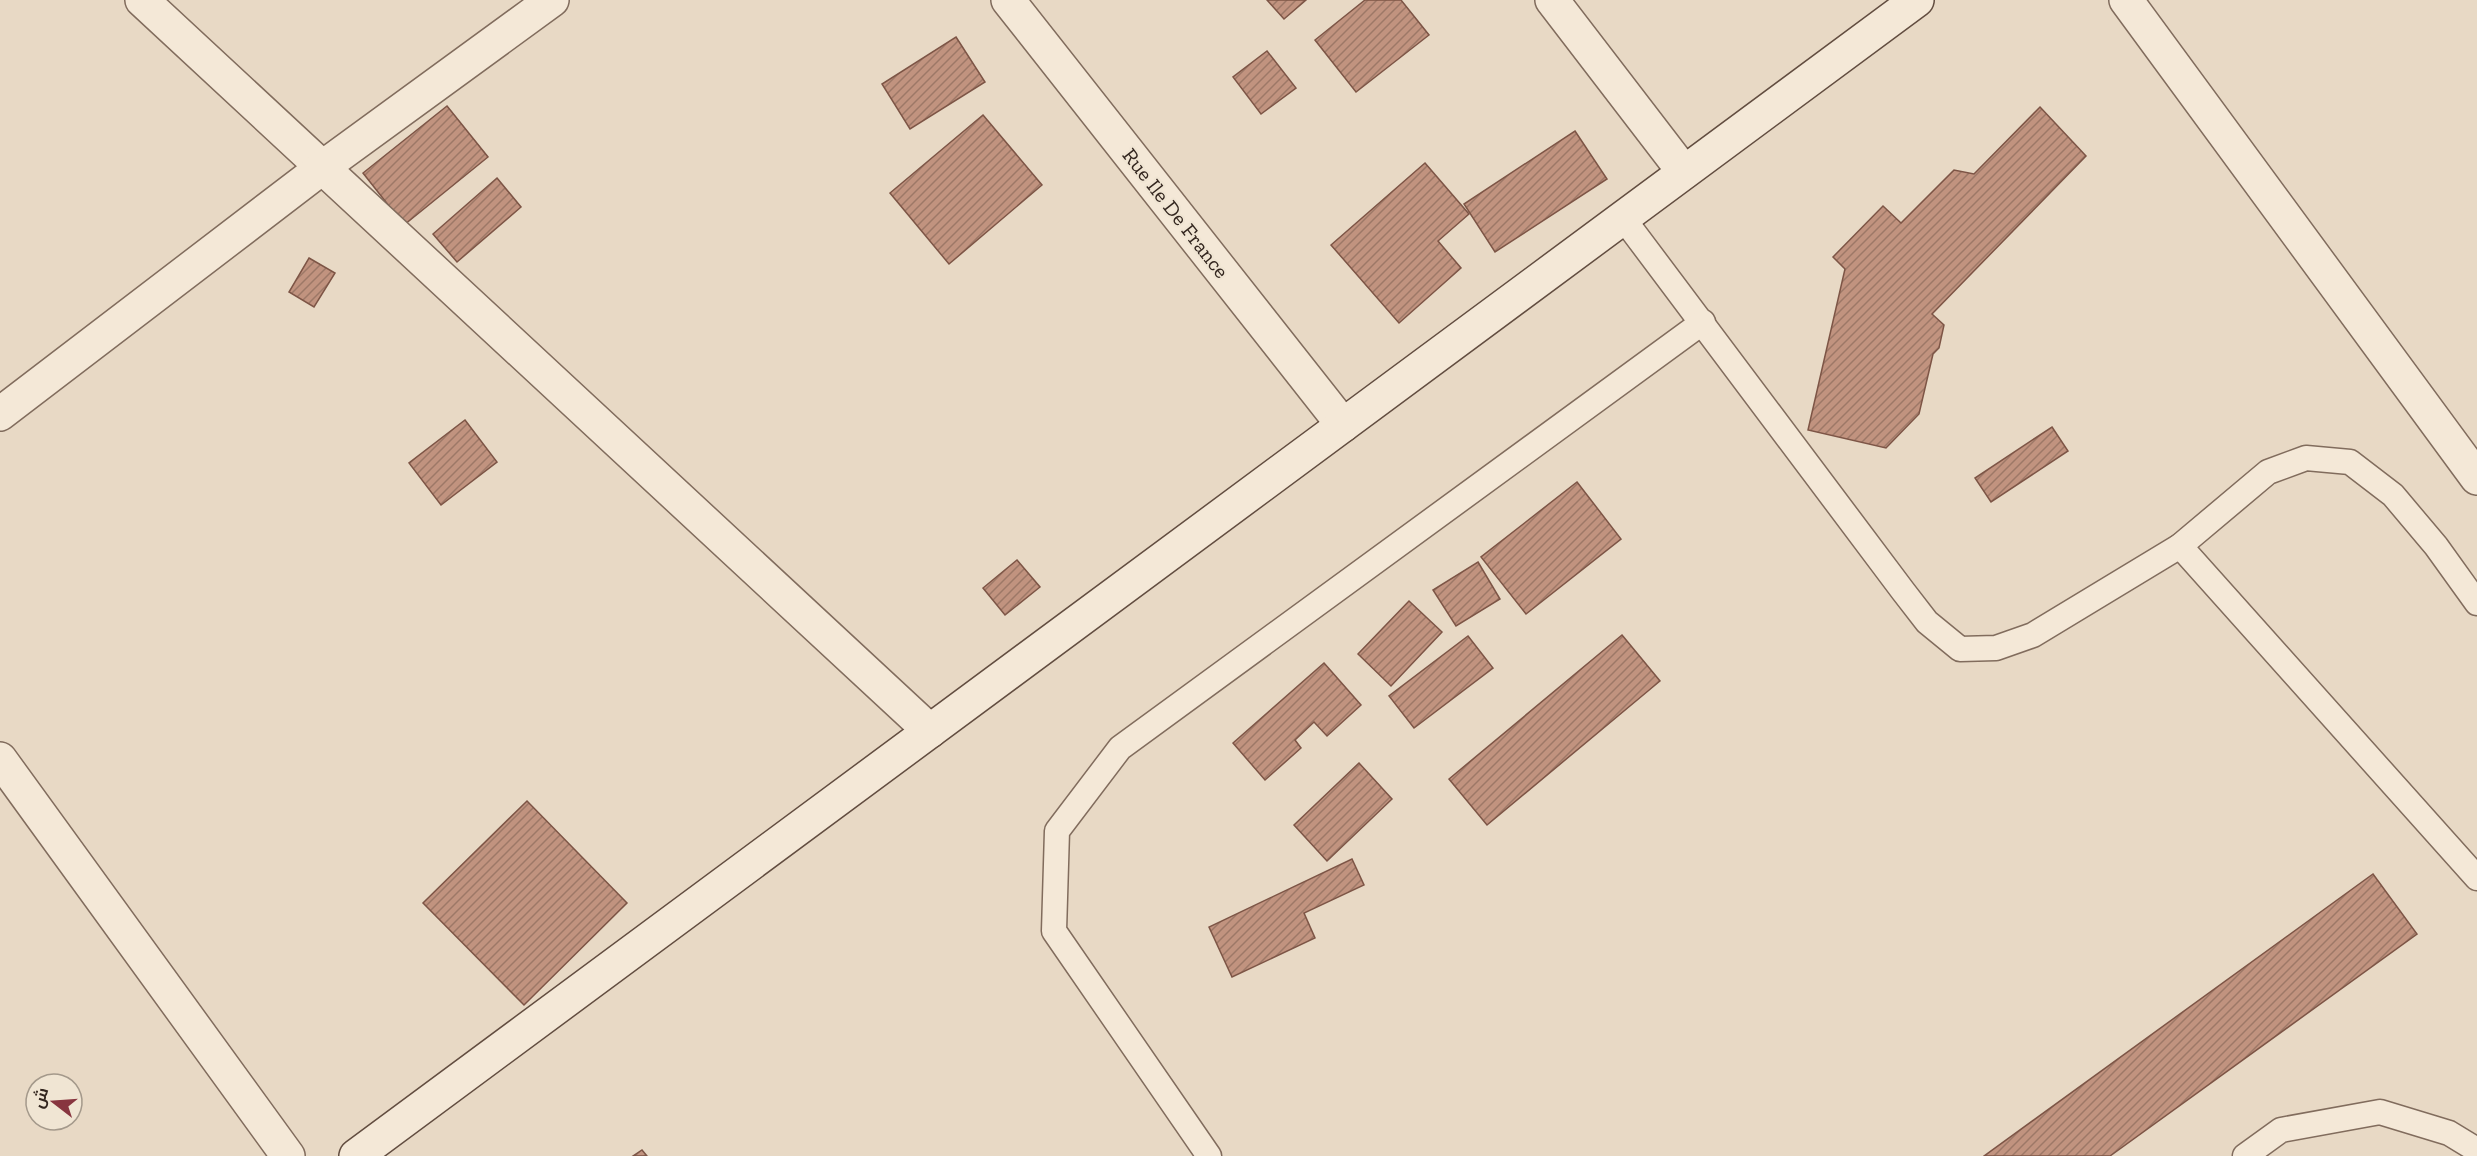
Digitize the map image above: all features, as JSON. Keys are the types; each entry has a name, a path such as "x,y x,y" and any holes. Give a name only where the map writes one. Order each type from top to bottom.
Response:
{"street":[{"path":"142,0 930,731"},
{"path":"0,414 323,167 552,0"},
{"name":"Rue Ile De France","path":"1008,0 1343,425"},
{"path":"1552,0 1684,172"},
{"path":"356,1156 1917,0"},
{"path":"2126,0 2477,478"},
{"path":"0,759 288,1156"}],"lane":[{"path":"1623,218 1927,622 1960,650 1996,648 2033,635 2180,546 2268,472 2306,458 2350,462 2393,495 2436,546 2477,603"},
{"path":"1209,1156 1054,931 1057,831 1120,748 1703,322"},
{"path":"2180,546 2477,878"},
{"path":"2245,1156 2281,1130 2380,1112 2449,1132 2477,1150"}],"building":[{"path":"1267,0 1306,0 1284,19"},
{"path":"1365,0 1401,0 1429,35 1356,92 1315,40"},
{"path":"956,37 985,82 910,129 882,84"},
{"path":"1267,51 1296,88 1261,114 1233,77"},
{"path":"447,106 488,157 404,225 363,173"},
{"path":"2040,107 2086,156 1932,314 1944,325 1939,348 1933,354 1919,414 1886,448 1808,430 1845,269 1833,257 1883,206 1901,223 1954,170 1974,174"},
{"path":"983,115 1042,185 949,264 890,193"},
{"path":"1575,131 1607,179 1495,252 1464,204"},
{"path":"1425,163 1469,214 1438,241 1461,268 1399,323 1331,245"},
{"path":"497,178 521,207 457,262 433,234"},
{"path":"309,258 335,273 314,307 289,292"},
{"path":"465,420 497,462 441,505 409,463"},
{"path":"2052,427 2068,451 1991,502 1975,478"},
{"path":"1577,482 1621,539 1526,614 1481,557"},
{"path":"1017,560 1040,587 1005,615 983,588"},
{"path":"1478,562 1500,599 1456,626 1433,590"},
{"path":"1409,601 1442,632 1391,686 1358,654"},
{"path":"1622,635 1660,681 1487,825 1449,779"},
{"path":"1468,636 1493,668 1414,728 1389,696"},
{"path":"1324,663 1361,705 1327,736 1314,722 1295,740 1301,748 1265,780 1233,743"},
{"path":"1359,763 1392,799 1327,861 1294,825"},
{"path":"527,801 627,903 524,1005 423,903"},
{"path":"1352,859 1364,885 1304,913 1315,938 1232,977 1209,927"},
{"path":"2373,874 2417,934 2110,1156 1984,1156"},
{"path":"642,1150 647,1156 633,1156"}]}
